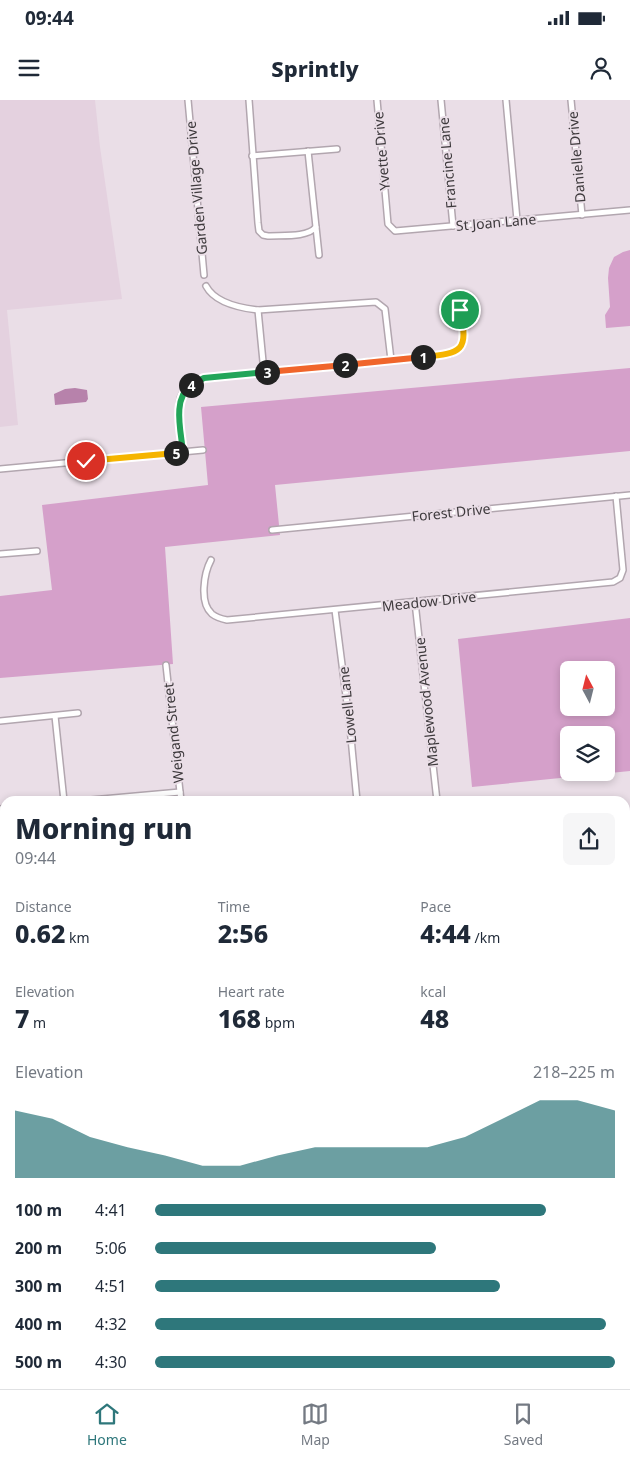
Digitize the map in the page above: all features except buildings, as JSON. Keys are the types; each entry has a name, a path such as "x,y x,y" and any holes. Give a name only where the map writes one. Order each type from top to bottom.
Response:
{"street":[{"name":"Garden Village Drive","path":"188,100 204,275"},
{"path":"249,100 259,231 263,235 268,236 306,234 316,227"},
{"name":"Yvette Drive","path":"377,100 386,202"},
{"name":"Francine Lane","path":"441,100 453,226"},
{"path":"506,100 517,220"},
{"name":"Danielle Drive","path":"571,100 582,215"},
{"path":"252,156 337,149"},
{"path":"308,151 319,255"},
{"name":"St Joan Lane","path":"386,202 388,224 396,231 630,210"},
{"path":"206,286 213,296 228,303 242,308 258,310 376,302 385,309 392,360"},
{"path":"183,452 180,403 182,394 186,389 204,378 450,354 459,349 464,337 460,310 453,296"},
{"path":"258,310 264,372"},
{"path":"0,469 202,450"},
{"name":"Forest Drive","path":"272,530 630,495"},
{"name":"Meadow Drive","path":"211,560 206,569 204,586 206,602 211,613 219,618 228,620 613,582 620,578 623,570 616,496"},
{"path":"0,554 36,551"},
{"name":"Maplewood Avenue","path":"415,602 436,796"},
{"name":"Lowell Lane","path":"336,610 357,796"},
{"name":"Weigand Street","path":"166,665 180,796"},
{"path":"0,721 78,713"},
{"path":"54,716 63,796"},
{"path":"136,796 180,792"}],"shaded area":[{"path":"0,100 95,100 122,299 7,310 18,425 0,427"},
{"path":"630,250 630,326 606,328 605,315 610,307 609,268 614,257"},
{"path":"630,368 630,451 275,485 280,535 165,547 173,664 0,678 0,596 52,590 42,505 208,485 201,407"},
{"path":"65,389 87,390 88,399 86,402 55,405 54,394"},
{"path":"630,618 630,771 615,773 615,726 560,726 560,778 472,787 458,639"}],"route":[{"path":"86,461 183,452 180,411 182,394 195,382 204,378 450,354 459,349 464,337 460,310"}]}
